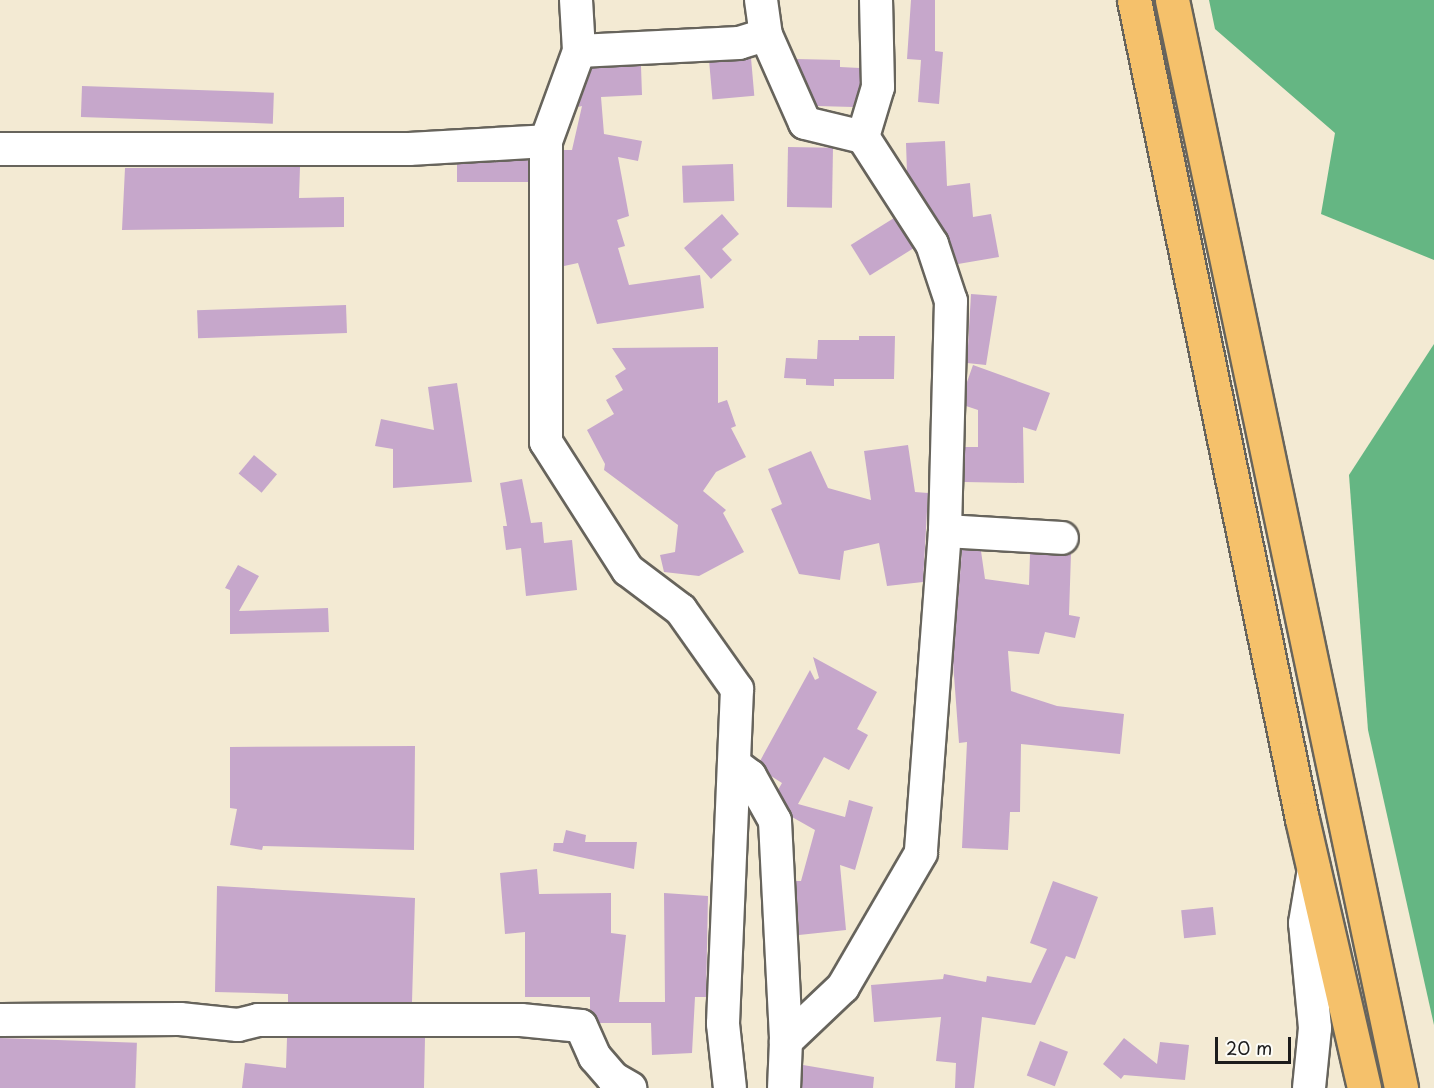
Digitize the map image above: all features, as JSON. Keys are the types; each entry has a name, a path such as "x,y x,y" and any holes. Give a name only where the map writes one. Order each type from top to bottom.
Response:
{"highway":[{"path":"1134,0 1314,868 1364,1088"},
{"path":"1172,0 1401,1088"}],"street":[{"path":"576,0 579,51 546,141 546,442 628,570 681,610 737,689 723,1024 730,1088"},
{"path":"761,0 766,35 805,123 863,137 932,244 951,301 945,531 921,853 843,987 786,1041"},
{"path":"863,137 878,87 876,0"},
{"path":"579,51 739,43 766,35"},
{"path":"0,149 409,149 546,141"},
{"path":"945,531 1062,538"},
{"path":"734,764 750,776 775,821 786,1041 783,1088"},
{"path":"1309,1088 1315,1028 1305,922 1314,868"},
{"path":"0,1020 180,1019 237,1025 258,1020 522,1020 581,1026 595,1057 614,1078 630,1088"}],"green space":[{"path":"1209,0 1434,0 1434,260 1321,214 1335,133 1215,29"},
{"path":"1434,344 1434,1025 1368,730 1349,475"}],"building":[{"path":"911,0 935,0 935,51 943,52 939,104 918,102 921,60 907,59"},
{"path":"751,58 754,96 712,100 709,62"},
{"path":"796,59 840,60 840,67 860,68 860,85 853,107 817,106"},
{"path":"641,66 642,95 601,97 604,134 642,141 638,161 618,157 629,216 617,220 625,246 618,248 629,285 700,275 704,308 597,324 578,263 564,266 564,150 572,150 582,106 578,107 592,68"},
{"path":"82,86 274,93 273,124 81,117"},
{"path":"945,141 947,186 970,183 973,217 991,214 999,257 958,264 947,234 907,173 906,143"},
{"path":"788,147 833,148 832,208 787,207"},
{"path":"457,160 528,160 528,182 457,182"},
{"path":"733,164 734,201 683,203 682,166"},
{"path":"300,167 299,198 344,197 344,227 122,230 125,168"},
{"path":"722,214 739,234 722,249 732,260 711,279 684,248"},
{"path":"894,218 913,249 870,276 851,245"},
{"path":"971,294 997,296 986,365 967,363"},
{"path":"346,305 347,333 198,338 197,310"},
{"path":"859,336 895,336 894,379 834,379 834,386 806,385 806,379 784,378 786,358 817,359 818,340 859,340"},
{"path":"718,347 718,403 727,400 736,426 731,428 746,457 716,472 703,491 726,510 723,513 744,552 699,576 664,572 660,555 675,552 678,525 604,470 605,464 587,430 614,414 606,400 623,390 615,376 626,369 612,348"},
{"path":"973,365 1050,393 1036,431 1023,427 1024,483 964,482 965,447 978,447 978,410 966,406 967,382"},
{"path":"457,383 472,482 393,488 393,449 375,446 381,419 434,430 428,387"},
{"path":"908,445 915,492 928,493 923,582 887,586 879,543 844,551 840,580 799,574 771,509 782,504 768,469 811,451 828,488 871,500 864,451"},
{"path":"254,455 277,474 262,493 239,473"},
{"path":"522,479 531,523 542,522 544,543 572,540 577,590 526,596 521,548 506,550 503,526 507,526 500,483"},
{"path":"962,550 981,551 985,579 1029,585 1030,554 1071,553 1069,615 1080,617 1075,638 1045,632 1039,654 1008,651 1011,691 1057,706 1124,714 1120,754 1021,744 1020,812 1010,812 1008,850 962,848 967,742 959,743 953,662"},
{"path":"238,565 259,576 239,611 328,608 329,632 230,634 230,590 225,588"},
{"path":"813,657 877,692 857,729 868,735 849,770 824,757 798,804 845,817 849,800 873,807 855,870 840,865 846,930 799,935 796,881 801,881 815,830 792,817 778,790 782,783 771,776 760,761 810,670 815,680 819,678"},
{"path":"415,746 414,850 263,846 262,850 230,845 237,809 230,808 230,747"},
{"path":"566,830 586,835 585,842 637,842 634,869 553,851 554,843 563,843"},
{"path":"537,869 539,894 611,893 611,933 626,935 619,1002 665,1002 664,893 708,896 706,997 695,997 692,1053 652,1055 651,1023 599,1023 590,1011 590,997 525,997 525,932 505,934 500,873"},
{"path":"1053,881 1098,897 1075,959 1066,956 1035,1025 982,1017 974,1088 955,1088 956,1063 936,1061 941,1017 874,1022 871,985 943,979 944,974 986,982 987,976 1031,983 1047,949 1030,943"},
{"path":"217,886 415,898 412,1002 288,1002 288,994 215,992"},
{"path":"1213,907 1216,935 1184,938 1181,910"},
{"path":"0,1038 137,1043 135,1088 0,1088"},
{"path":"287,1038 425,1038 424,1088 242,1088 245,1063 286,1068"},
{"path":"1124,1038 1157,1064 1160,1042 1189,1045 1185,1080 1124,1075 1121,1079 1103,1064"},
{"path":"1040,1041 1068,1052 1055,1086 1027,1076"},
{"path":"803,1065 874,1077 873,1088 802,1088"}]}
